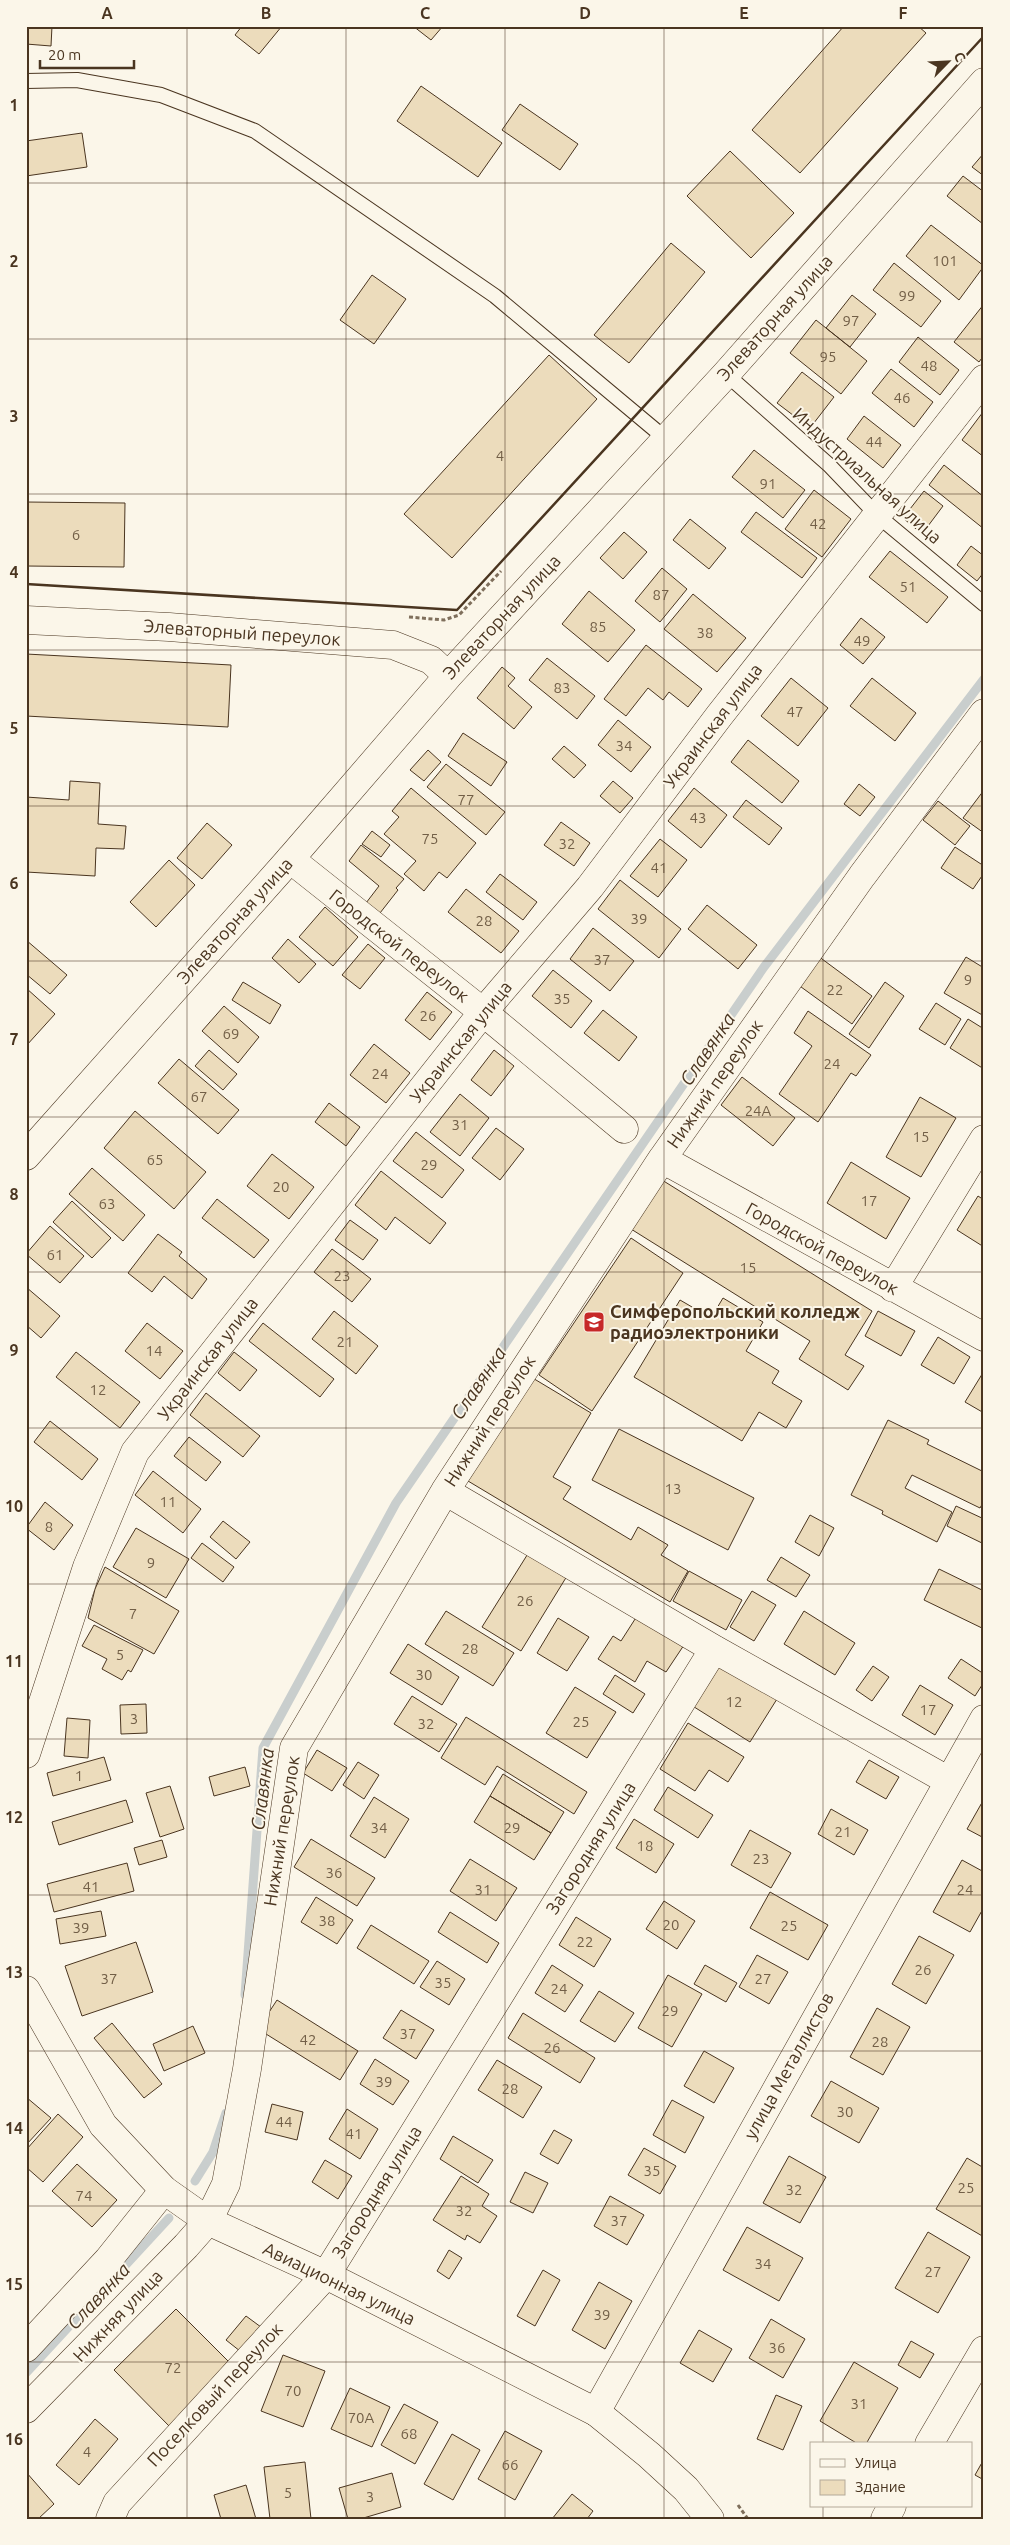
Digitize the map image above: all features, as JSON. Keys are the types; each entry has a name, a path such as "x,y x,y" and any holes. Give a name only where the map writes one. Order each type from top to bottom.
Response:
{"street":[{"name":"Элеваторная улица","path":"26,1156 290,859 448,676 726,374 984,82"},
{"name":"Украинская улица","path":"26,1754 86,1567 135,1452 484,1012 590,887 719,716 984,379"},
{"name":"Элеваторный переулок","path":"26,620 169,627 393,645 431,660 448,676"},
{"name":"Нижний переулок","path":"208,2221 226,2184 247,2068 294,1748 445,1491 662,1159 862,876 984,713"},
{"name":"Городской переулок","path":"290,859 484,1012 624,1129"},
{"path":"893,1288 984,1139"},
{"name":"Городской переулок","path":"662,1159 984,1337"},
{"path":"445,1491 714,1649 949,1781"},
{"name":"Загородняя улица","path":"326,2275 714,1649"},
{"name":"улица Металлистов","path":"596,2412 984,1720"},
{"name":"Авиационная улица","path":"26,1990 103,2125 164,2190 208,2221 326,2275 596,2412 649,2455 686,2489 710,2519"},
{"path":"26,2348 108,2260 164,2190"},
{"name":"Нижняя улица","path":"26,2409 208,2221"},
{"name":"Поселковый переулок","path":"110,2519 117,2503 326,2275"},
{"path":"930,2442 984,2350"}],"lane":[{"path":"26,81 77,80 161,95 255,131 495,296 666,439"},
{"name":"Индустриальная улица","path":"726,374 829,465 877,515 984,604"}],"path":[{"path":"405,617 444,620 459,615 505,566"}],"building":[{"path":"26,26 52,26 51,46 26,44"},
{"path":"242,26 282,26 259,54 235,35"},
{"path":"413,26 443,26 431,40"},
{"path":"844,26 918,26 926,33 800,173 752,130"},
{"path":"421,86 502,143 478,177 397,121"},
{"path":"520,104 578,144 560,170 502,130"},
{"path":"82,133 87,167 26,176 26,141"},
{"path":"730,151 794,213 751,258 687,196"},
{"path":"984,153 984,176 972,167"},
{"path":"963,176 984,192 983,224 947,196"},
{"path":"931,225 984,266 959,300 906,256"},
{"path":"671,243 705,272 629,363 594,335"},
{"path":"894,263 941,301 921,327 873,290"},
{"path":"372,275 406,299 374,344 340,320"},
{"path":"852,295 876,314 850,347 826,328"},
{"path":"984,304 984,355 979,362 954,342"},
{"path":"816,320 867,361 841,394 790,353"},
{"path":"918,337 959,370 940,395 899,362"},
{"path":"549,355 597,399 452,558 404,514"},
{"path":"891,369 933,402 914,427 872,393"},
{"path":"802,372 834,397 810,428 777,403"},
{"path":"984,413 984,457 962,440"},
{"path":"864,416 901,445 883,468 847,439"},
{"path":"754,450 805,490 783,518 732,477"},
{"path":"944,465 984,497 984,529 929,485"},
{"path":"814,490 851,519 822,557 785,529"},
{"path":"924,491 943,506 922,534 903,518"},
{"path":"26,502 125,503 124,567 26,566"},
{"path":"756,512 817,558 802,578 741,532"},
{"path":"690,519 726,548 709,569 673,540"},
{"path":"624,532 647,552 623,579 600,558"},
{"path":"971,546 984,556 984,572 977,581 957,565"},
{"path":"890,551 948,597 927,623 869,577"},
{"path":"662,568 687,589 660,622 635,601"},
{"path":"589,591 635,630 608,662 562,624"},
{"path":"693,594 746,638 717,672 664,629"},
{"path":"861,618 885,637 863,664 840,645"},
{"path":"646,645 702,689 688,707 669,692 663,700 648,688 626,716 604,699"},
{"path":"26,654 231,665 228,727 26,716"},
{"path":"547,658 595,696 577,719 529,680"},
{"path":"502,667 515,678 508,686 532,707 514,729 477,698"},
{"path":"791,678 828,708 798,746 761,716"},
{"path":"872,678 916,713 895,741 850,706"},
{"path":"618,720 651,747 631,772 598,745"},
{"path":"463,733 507,762 491,786 448,756"},
{"path":"748,740 799,781 782,803 731,762"},
{"path":"564,746 586,765 574,778 552,759"},
{"path":"428,750 441,762 424,781 410,770"},
{"path":"446,764 505,812 486,835 427,787"},
{"path":"70,781 100,783 98,824 126,826 124,849 96,848 95,876 26,872 26,797 69,800"},
{"path":"613,781 633,798 620,813 600,796"},
{"path":"859,784 875,797 860,816 844,804"},
{"path":"411,788 476,843 447,878 439,872 424,891 404,874 416,861 384,834 399,817 392,811"},
{"path":"694,788 727,815 701,848 668,821"},
{"path":"984,790 984,833 963,818"},
{"path":"746,800 782,828 769,845 733,817"},
{"path":"938,801 970,826 955,845 923,820"},
{"path":"561,822 590,843 574,866 544,845"},
{"path":"207,823 232,845 202,879 177,858"},
{"path":"372,831 390,845 381,857 362,844"},
{"path":"660,839 687,860 658,897 630,876"},
{"path":"361,845 404,879 380,913 366,903 379,886 349,861"},
{"path":"955,847 984,866 984,873 973,889 941,868"},
{"path":"169,860 195,885 156,927 130,902"},
{"path":"500,874 537,902 523,920 486,892"},
{"path":"620,880 681,929 659,958 598,909"},
{"path":"466,889 519,931 501,953 448,912"},
{"path":"707,905 757,945 738,969 688,929"},
{"path":"325,907 358,937 333,966 299,937"},
{"path":"593,928 634,961 610,991 570,959"},
{"path":"288,939 316,964 299,983 272,958"},
{"path":"26,940 67,975 50,994 26,974"},
{"path":"368,944 385,958 360,989 342,975"},
{"path":"818,956 872,996 852,1024 797,984"},
{"path":"966,957 984,968 984,1016 944,993"},
{"path":"553,970 592,1001 571,1028 532,996"},
{"path":"243,982 281,1005 270,1024 232,1000"},
{"path":"885,982 904,996 869,1048 849,1034"},
{"path":"26,988 55,1014 26,1046"},
{"path":"427,992 452,1012 430,1040 405,1020"},
{"path":"936,1003 961,1019 945,1045 919,1029"},
{"path":"224,1006 259,1037 238,1063 202,1031"},
{"path":"603,1010 637,1037 619,1061 584,1033"},
{"path":"808,1011 871,1055 856,1076 851,1073 818,1122 779,1094 812,1046 794,1033"},
{"path":"968,1019 984,1029 984,1069 950,1048"},
{"path":"374,1044 410,1073 386,1103 350,1075"},
{"path":"209,1050 237,1074 223,1090 195,1066"},
{"path":"494,1050 514,1066 491,1096 471,1080"},
{"path":"179,1059 239,1110 218,1134 158,1083"},
{"path":"742,1077 795,1118 773,1146 721,1105"},
{"path":"460,1094 489,1118 460,1156 430,1132"},
{"path":"920,1097 956,1118 921,1177 886,1157"},
{"path":"329,1103 360,1127 346,1146 315,1122"},
{"path":"135,1111 206,1172 174,1209 104,1148"},
{"path":"496,1128 524,1149 500,1180 472,1158"},
{"path":"416,1132 464,1170 442,1198 393,1161"},
{"path":"272,1154 314,1187 289,1219 247,1186"},
{"path":"851,1162 910,1198 886,1239 827,1203"},
{"path":"92,1168 145,1215 123,1241 69,1194"},
{"path":"381,1171 446,1223 430,1244 395,1217 386,1230 355,1205"},
{"path":"654,1175 872,1311 845,1355 864,1366 848,1390 799,1359 810,1341 623,1224"},
{"path":"978,1196 984,1200 984,1247 957,1230"},
{"path":"217,1199 269,1240 254,1258 202,1218"},
{"path":"72,1201 111,1238 92,1258 53,1222"},
{"path":"350,1220 378,1240 363,1260 335,1240"},
{"path":"50,1226 84,1256 60,1283 26,1254"},
{"path":"158,1234 182,1252 179,1256 207,1279 192,1299 164,1276 152,1292 128,1273"},
{"path":"631,1238 683,1273 592,1411 539,1375"},
{"path":"332,1249 371,1279 352,1302 314,1272"},
{"path":"26,1287 60,1316 41,1338 26,1325"},
{"path":"723,1298 763,1322 746,1351 779,1371 772,1383 802,1401 786,1428 759,1412 742,1441 634,1377 680,1300 711,1318"},
{"path":"334,1311 378,1346 356,1374 312,1339"},
{"path":"878,1311 915,1331 901,1356 865,1336"},
{"path":"147,1323 183,1351 160,1379 125,1351"},
{"path":"263,1323 334,1379 320,1397 249,1341"},
{"path":"938,1337 970,1357 954,1384 921,1365"},
{"path":"76,1352 140,1402 120,1428 56,1377"},
{"path":"234,1352 257,1370 240,1391 218,1373"},
{"path":"984,1371 984,1413 965,1402"},
{"path":"531,1377 591,1413 553,1477 571,1487 563,1499 631,1540 638,1527 668,1545 661,1555 688,1571 670,1602 468,1481"},
{"path":"206,1393 260,1436 243,1457 190,1415"},
{"path":"888,1420 929,1440 927,1444 984,1472 984,1501 980,1508 912,1475 905,1488 952,1512 937,1542 882,1514 883,1511 851,1495"},
{"path":"50,1421 98,1459 82,1480 34,1442"},
{"path":"619,1429 754,1498 728,1550 592,1480"},
{"path":"189,1437 221,1462 206,1481 174,1456"},
{"path":"153,1471 201,1509 183,1533 135,1495"},
{"path":"45,1502 73,1525 54,1550 26,1528"},
{"path":"956,1506 984,1519 984,1544 947,1526"},
{"path":"810,1515 834,1528 819,1556 795,1542"},
{"path":"223,1521 250,1542 236,1559 210,1537"},
{"path":"136,1528 189,1559 166,1598 113,1567"},
{"path":"202,1543 234,1567 223,1582 191,1558"},
{"path":"529,1552 567,1576 521,1651 482,1627"},
{"path":"781,1557 810,1575 796,1597 767,1580"},
{"path":"105,1567 179,1611 154,1654 88,1618 95,1589"},
{"path":"939,1569 984,1591 984,1629 924,1600"},
{"path":"689,1571 742,1600 726,1630 673,1601"},
{"path":"752,1591 776,1605 754,1641 730,1627"},
{"path":"446,1611 514,1653 493,1686 425,1644"},
{"path":"804,1611 855,1643 835,1675 784,1644"},
{"path":"637,1616 684,1645 666,1672 647,1661 635,1682 598,1659 613,1636 621,1641"},
{"path":"558,1618 589,1637 567,1671 537,1653"},
{"path":"94,1625 143,1650 131,1672 128,1670 122,1680 102,1669 107,1659 82,1646"},
{"path":"408,1644 459,1677 442,1705 390,1673"},
{"path":"961,1659 984,1674 984,1682 975,1696 948,1678"},
{"path":"717,1662 777,1699 750,1742 691,1705"},
{"path":"873,1666 889,1677 872,1701 856,1690"},
{"path":"615,1675 645,1694 633,1713 603,1694"},
{"path":"920,1685 953,1705 935,1735 902,1715"},
{"path":"575,1687 616,1712 587,1758 546,1733"},
{"path":"412,1696 457,1724 439,1752 394,1724"},
{"path":"146,1704 147,1733 121,1734 120,1705"},
{"path":"466,1717 587,1792 574,1814 497,1766 485,1785 441,1758"},
{"path":"67,1718 90,1720 88,1758 64,1756"},
{"path":"688,1723 744,1757 728,1782 709,1770 695,1791 660,1769"},
{"path":"317,1750 347,1768 332,1791 303,1773"},
{"path":"104,1757 111,1780 53,1796 47,1773"},
{"path":"869,1760 899,1777 886,1799 856,1782"},
{"path":"358,1762 379,1775 364,1799 343,1785"},
{"path":"245,1767 250,1786 214,1796 209,1777"},
{"path":"503,1774 564,1812 551,1833 490,1796"},
{"path":"170,1786 184,1829 160,1837 146,1793"},
{"path":"668,1787 713,1815 698,1838 654,1810"},
{"path":"490,1796 551,1833 534,1860 474,1822"},
{"path":"374,1797 409,1819 385,1858 350,1836"},
{"path":"984,1799 984,1838 967,1829"},
{"path":"126,1800 133,1822 59,1845 52,1822"},
{"path":"831,1809 868,1830 854,1855 818,1834"},
{"path":"634,1819 674,1844 656,1873 616,1848"},
{"path":"750,1830 791,1853 771,1888 731,1865"},
{"path":"311,1839 375,1878 357,1906 294,1867"},
{"path":"162,1840 167,1857 139,1865 134,1848"},
{"path":"470,1859 517,1888 496,1921 450,1891"},
{"path":"962,1860 984,1872 984,1907 970,1932 933,1912"},
{"path":"127,1863 134,1891 54,1912 47,1884"},
{"path":"770,1892 828,1925 808,1960 750,1928"},
{"path":"316,1897 353,1920 337,1944 301,1922"},
{"path":"664,1901 695,1921 677,1949 646,1929"},
{"path":"101,1911 106,1936 60,1944 56,1919"},
{"path":"450,1912 499,1943 487,1963 438,1932"},
{"path":"576,1917 611,1939 594,1967 559,1945"},
{"path":"371,1925 429,1961 414,1984 357,1948"},
{"path":"919,1936 954,1955 926,2004 892,1984"},
{"path":"136,1942 153,1992 82,2016 65,1966"},
{"path":"757,1955 788,1972 769,2004 739,1987"},
{"path":"437,1961 465,1979 449,2005 420,1987"},
{"path":"552,1965 583,1985 565,2012 535,1993"},
{"path":"705,1965 737,1983 726,2002 694,1984"},
{"path":"668,1975 702,1994 672,2047 638,2028"},
{"path":"599,1991 634,2013 615,2042 580,2021"},
{"path":"277,2000 358,2051 340,2080 258,2029"},
{"path":"877,2008 910,2027 883,2075 850,2057"},
{"path":"401,2010 434,2030 416,2059 383,2038"},
{"path":"523,2013 595,2058 580,2083 508,2038"},
{"path":"112,2023 162,2084 144,2098 94,2038"},
{"path":"193,2026 205,2053 164,2071 153,2044"},
{"path":"704,2051 734,2068 714,2103 684,2086"},
{"path":"375,2059 409,2081 393,2105 360,2084"},
{"path":"497,2060 542,2087 523,2118 478,2090"},
{"path":"831,2081 879,2108 859,2143 811,2116"},
{"path":"26,2097 51,2118 26,2145"},
{"path":"672,2100 704,2117 685,2153 653,2135"},
{"path":"272,2104 303,2112 297,2140 265,2132"},
{"path":"347,2109 378,2129 360,2159 329,2139"},
{"path":"58,2114 83,2137 43,2182 26,2167 26,2150"},
{"path":"554,2130 572,2140 558,2164 540,2154"},
{"path":"453,2136 493,2160 478,2183 440,2159"},
{"path":"644,2148 676,2166 660,2194 628,2175"},
{"path":"789,2156 826,2177 800,2223 763,2203"},
{"path":"967,2158 984,2168 984,2237 936,2209"},
{"path":"325,2160 352,2176 338,2199 312,2182"},
{"path":"77,2164 117,2200 92,2227 52,2191"},
{"path":"525,2172 548,2183 533,2213 510,2202"},
{"path":"461,2176 489,2194 482,2206 497,2216 480,2243 467,2235 465,2240 433,2220"},
{"path":"610,2196 644,2215 627,2245 594,2226"},
{"path":"747,2227 803,2258 779,2301 723,2270"},
{"path":"928,2232 970,2257 938,2313 895,2288"},
{"path":"449,2250 462,2258 449,2279 437,2271"},
{"path":"543,2270 560,2280 535,2326 517,2316"},
{"path":"599,2282 632,2301 605,2349 572,2330"},
{"path":"176,2309 233,2366 171,2428 114,2370"},
{"path":"246,2316 265,2330 245,2355 226,2340"},
{"path":"771,2319 805,2339 783,2378 749,2358"},
{"path":"699,2330 732,2349 713,2382 680,2363"},
{"path":"911,2341 934,2354 920,2378 898,2365"},
{"path":"283,2355 325,2371 303,2427 261,2411"},
{"path":"854,2362 898,2388 867,2442 855,2442 820,2421"},
{"path":"350,2388 390,2407 372,2447 331,2429"},
{"path":"776,2395 802,2406 783,2450 757,2439"},
{"path":"404,2404 438,2422 415,2464 381,2445"},
{"path":"95,2419 118,2439 79,2485 56,2465"},
{"path":"505,2431 542,2451 515,2500 478,2479"},
{"path":"452,2434 480,2450 453,2500 424,2484"},
{"path":"984,2459 984,2480 975,2475"},
{"path":"305,2462 311,2519 270,2519 264,2467"},
{"path":"26,2472 54,2504 38,2519 26,2519"},
{"path":"392,2473 401,2507 360,2519 348,2519 339,2488"},
{"path":"246,2485 256,2519 221,2519 214,2495"},
{"path":"572,2494 593,2511 587,2519 552,2519"}],"waterway":[{"name":"Славянка","path":"245,1995 263,1748 396,1503 764,967 984,679"},
{"name":"Славянка","path":"195,2181 213,2152 226,2113"},
{"name":"Славянка","path":"26,2373 169,2218"}],"wall":[{"path":"26,584 457,610 984,36"}],"place":[{"name":"Симферопольский колледж радиоэлектроники","path":"594,1322"}]}
